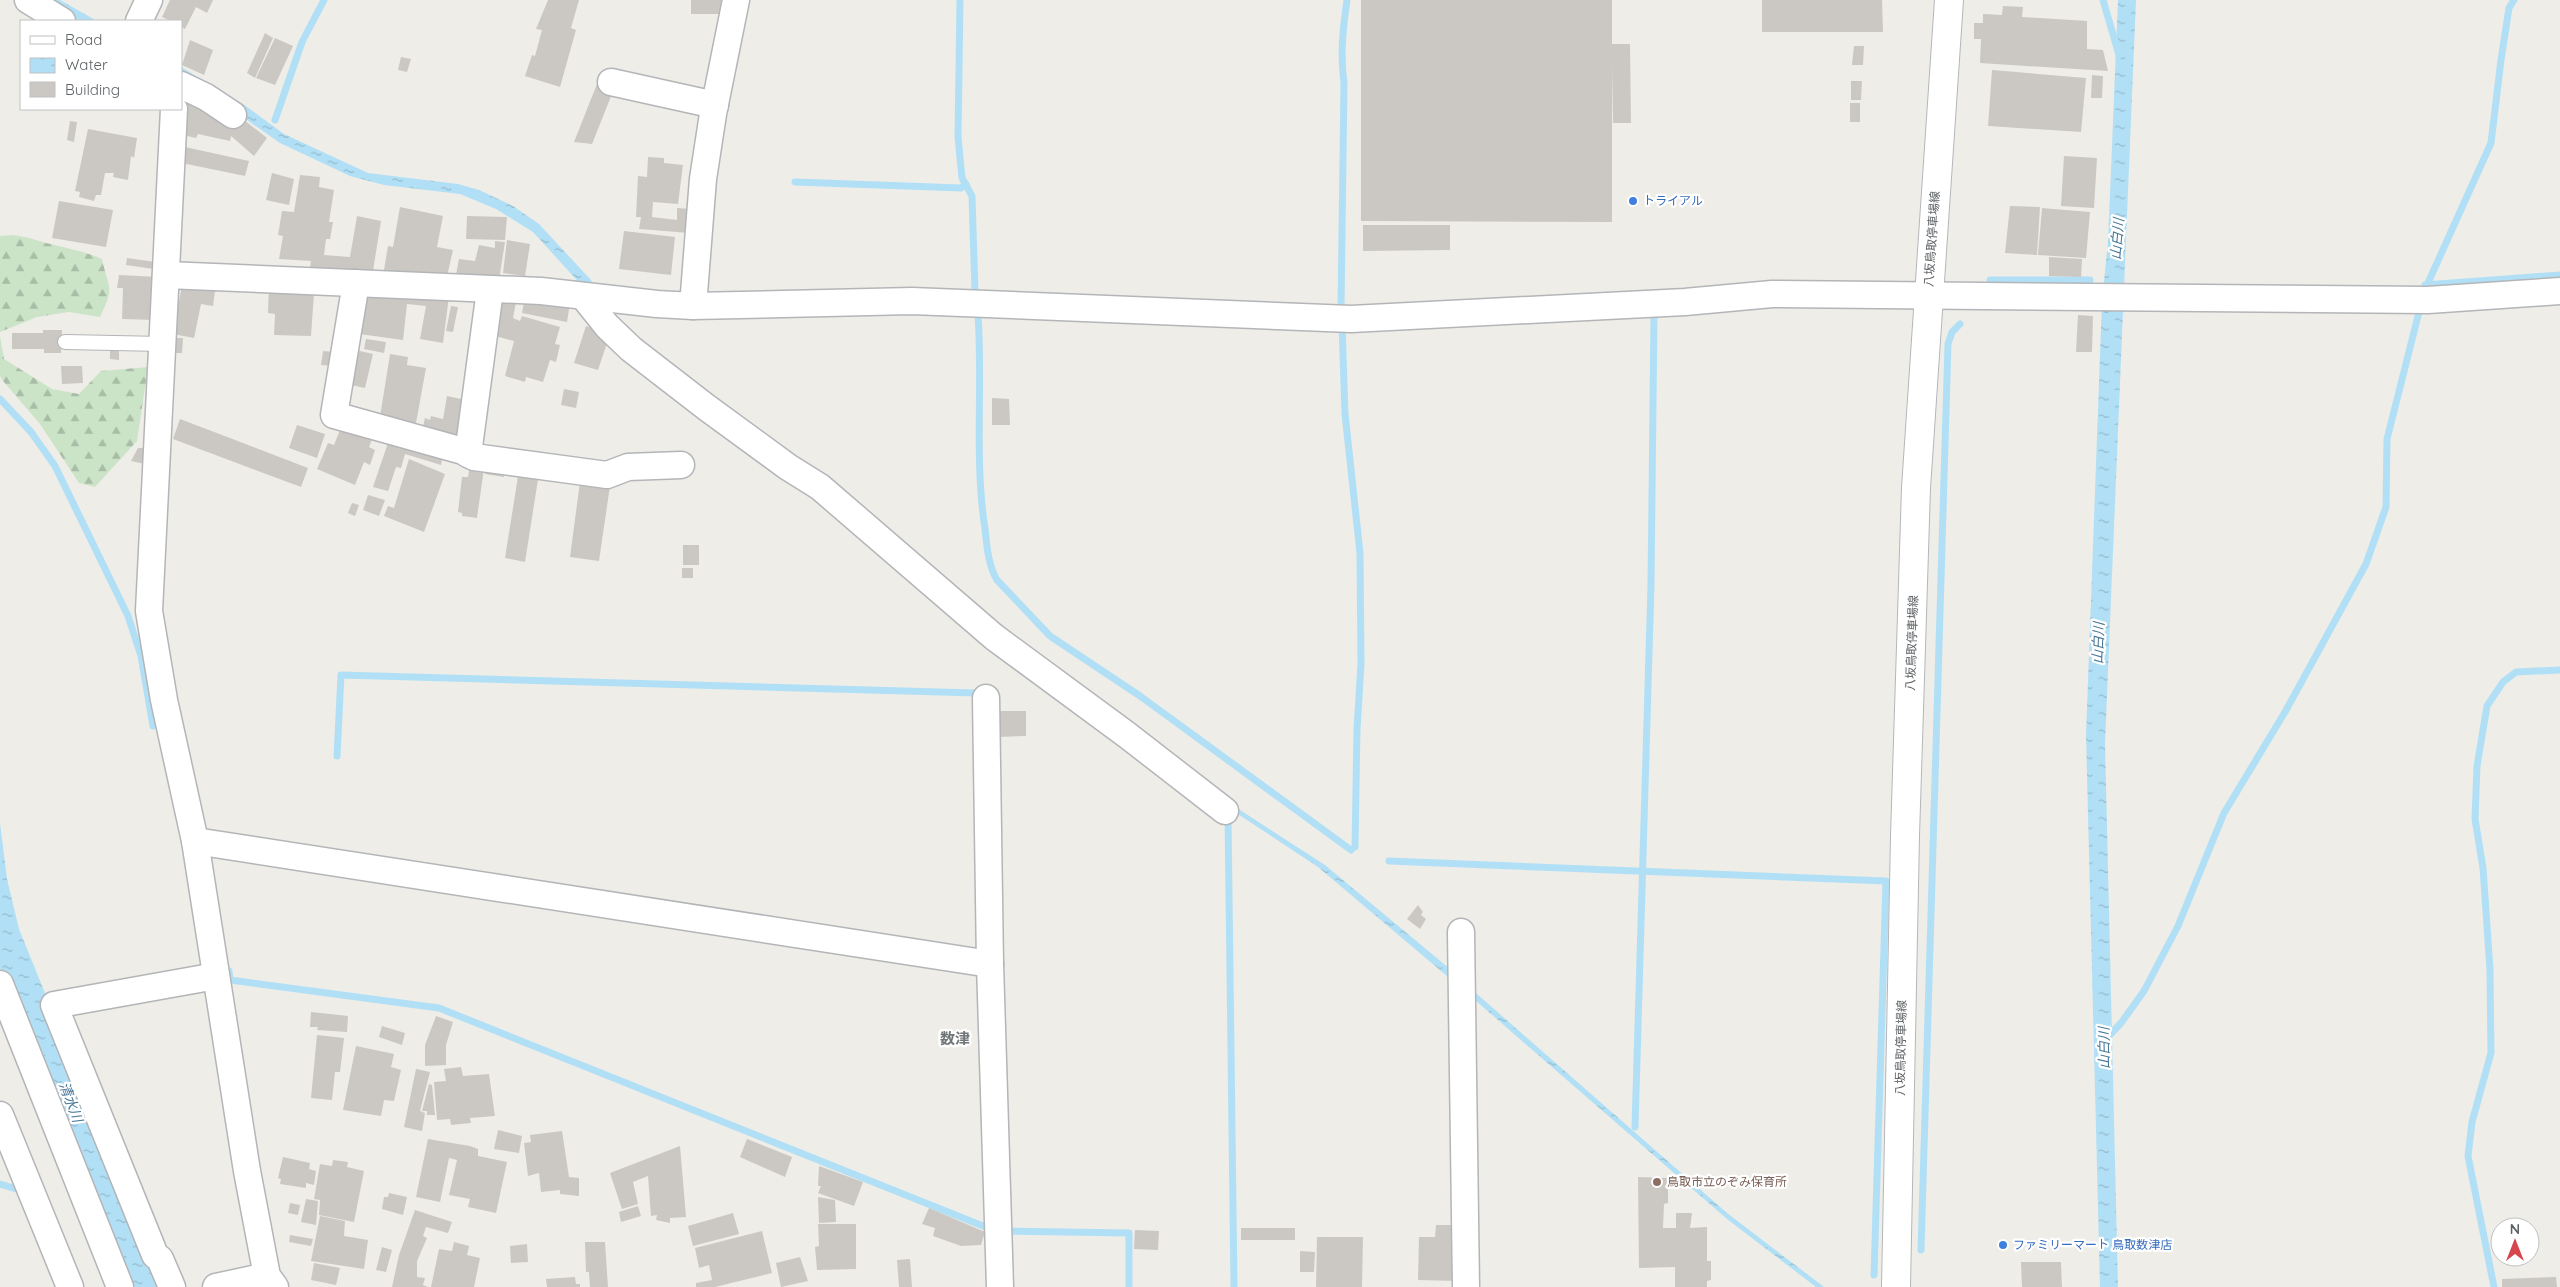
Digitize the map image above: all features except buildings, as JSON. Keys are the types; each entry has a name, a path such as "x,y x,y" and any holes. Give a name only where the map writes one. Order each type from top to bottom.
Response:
{"main road":[{"name":"八坂鳥取停車場線","path":"1896,1287 1916,498 1928,294 1949,0"}],"street":[{"path":"28,0 60,20"},
{"path":"139,20 149,0"},
{"path":"693,306 703,179 715,105 736,0"},
{"path":"610,82 715,105"},
{"path":"182,86 233,115"},
{"path":"174,110 150,611 164,700 195,840 247,1171 271,1281 216,1287"},
{"path":"166,275 490,290 693,306 912,301 1351,319 1684,302 1772,294 2428,300 2560,291"},
{"path":"356,283 334,415 474,457 607,475 628,466 680,465"},
{"path":"468,454 490,290"},
{"path":"583,296 607,326 631,349 788,467 820,486 994,637 1127,735 1225,811"},
{"path":"986,698 990,964 1000,1287"},
{"path":"195,840 990,964"},
{"path":"1461,932 1466,1287"},
{"path":"172,1287 160,1259 155,1255 54,1005 216,976"},
{"path":"0,984 120,1287"},
{"path":"0,1115 70,1287"}],"lane":[{"path":"65,342 163,344"}],"green space":[{"path":"12,235 75,250 102,259 109,293 100,317 69,312 37,317 0,332 0,236"},
{"path":"0,336 4,359 52,389 79,394 101,371 148,367 137,441 95,487 79,483 40,424 3,381 0,376"}],"water":[{"path":"42,0 60,0 95,20 77,20"},
{"name":"山白川","path":"2118,0 2136,0 2105,743 2118,1287 2100,1287 2086,735 2102,301 2108,242"},
{"path":"182,68 243,104 284,134 368,173 458,184 479,190 513,206 539,224 591,280 604,306 639,342 706,395 824,477 1027,651 1093,696 1237,808 1325,865 1456,974 1454,982 1318,867 1212,797 1155,751 1009,644 821,482 768,447 665,368 632,341 600,310 585,293 585,289 533,232 496,209 460,194 384,185 350,176 280,143 220,101 182,78"},
{"name":"清水川","path":"0,823 7,879 19,929 164,1287 129,1287 0,968"},
{"path":"1469,987 1727,1213 1824,1287 1816,1287 1727,1219 1468,994"}],"waterway":[{"path":"275,120 302,42 324,0"},
{"path":"960,0 958,137 962,178 972,196 975,292"},
{"path":"1341,308 1344,83 1342,51 1347,0"},
{"path":"2103,0 2119,55"},
{"path":"2423,294 2491,143 2509,8 2514,0"},
{"path":"795,182 961,188 966,184"},
{"path":"2425,285 2560,275"},
{"path":"1990,280 2090,280"},
{"name":"山白川","path":"2107,1038 2121,1023 2144,991 2178,926 2224,813 2285,712 2366,564 2386,507 2387,439 2421,304"},
{"path":"1635,1127 1651,585 1654,313"},
{"path":"978,315 980,476 988,555 997,580 1050,636 1140,696 1351,850"},
{"path":"1921,1250 1948,344 1952,332 1960,324"},
{"path":"1342,325 1345,414 1360,553 1361,664 1357,729 1355,847"},
{"path":"0,399 31,432 55,466 128,616 141,656 153,726"},
{"path":"2494,1287 2468,1156 2472,1122 2491,1053 2490,970 2483,868 2475,819 2477,766 2487,706 2503,682 2516,672 2560,670"},
{"path":"337,756 341,675 976,693 976,699"},
{"path":"1228,815 1234,1287"},
{"path":"1389,861 1886,881 1874,1275"},
{"path":"229,971 230,980 439,1008 988,1228 988,1223"},
{"path":"0,1184 20,1190"},
{"path":"1003,1231 1129,1233 1129,1287"}],"place":[{"name":"トライアル","path":"1633,201"},
{"name":"鳥取市立のぞみ保育所","path":"1657,1182"},
{"name":"ファミリーマート 鳥取数津店","path":"2003,1245"}],"district":[{"name":"数津","path":"955,1039"}]}
